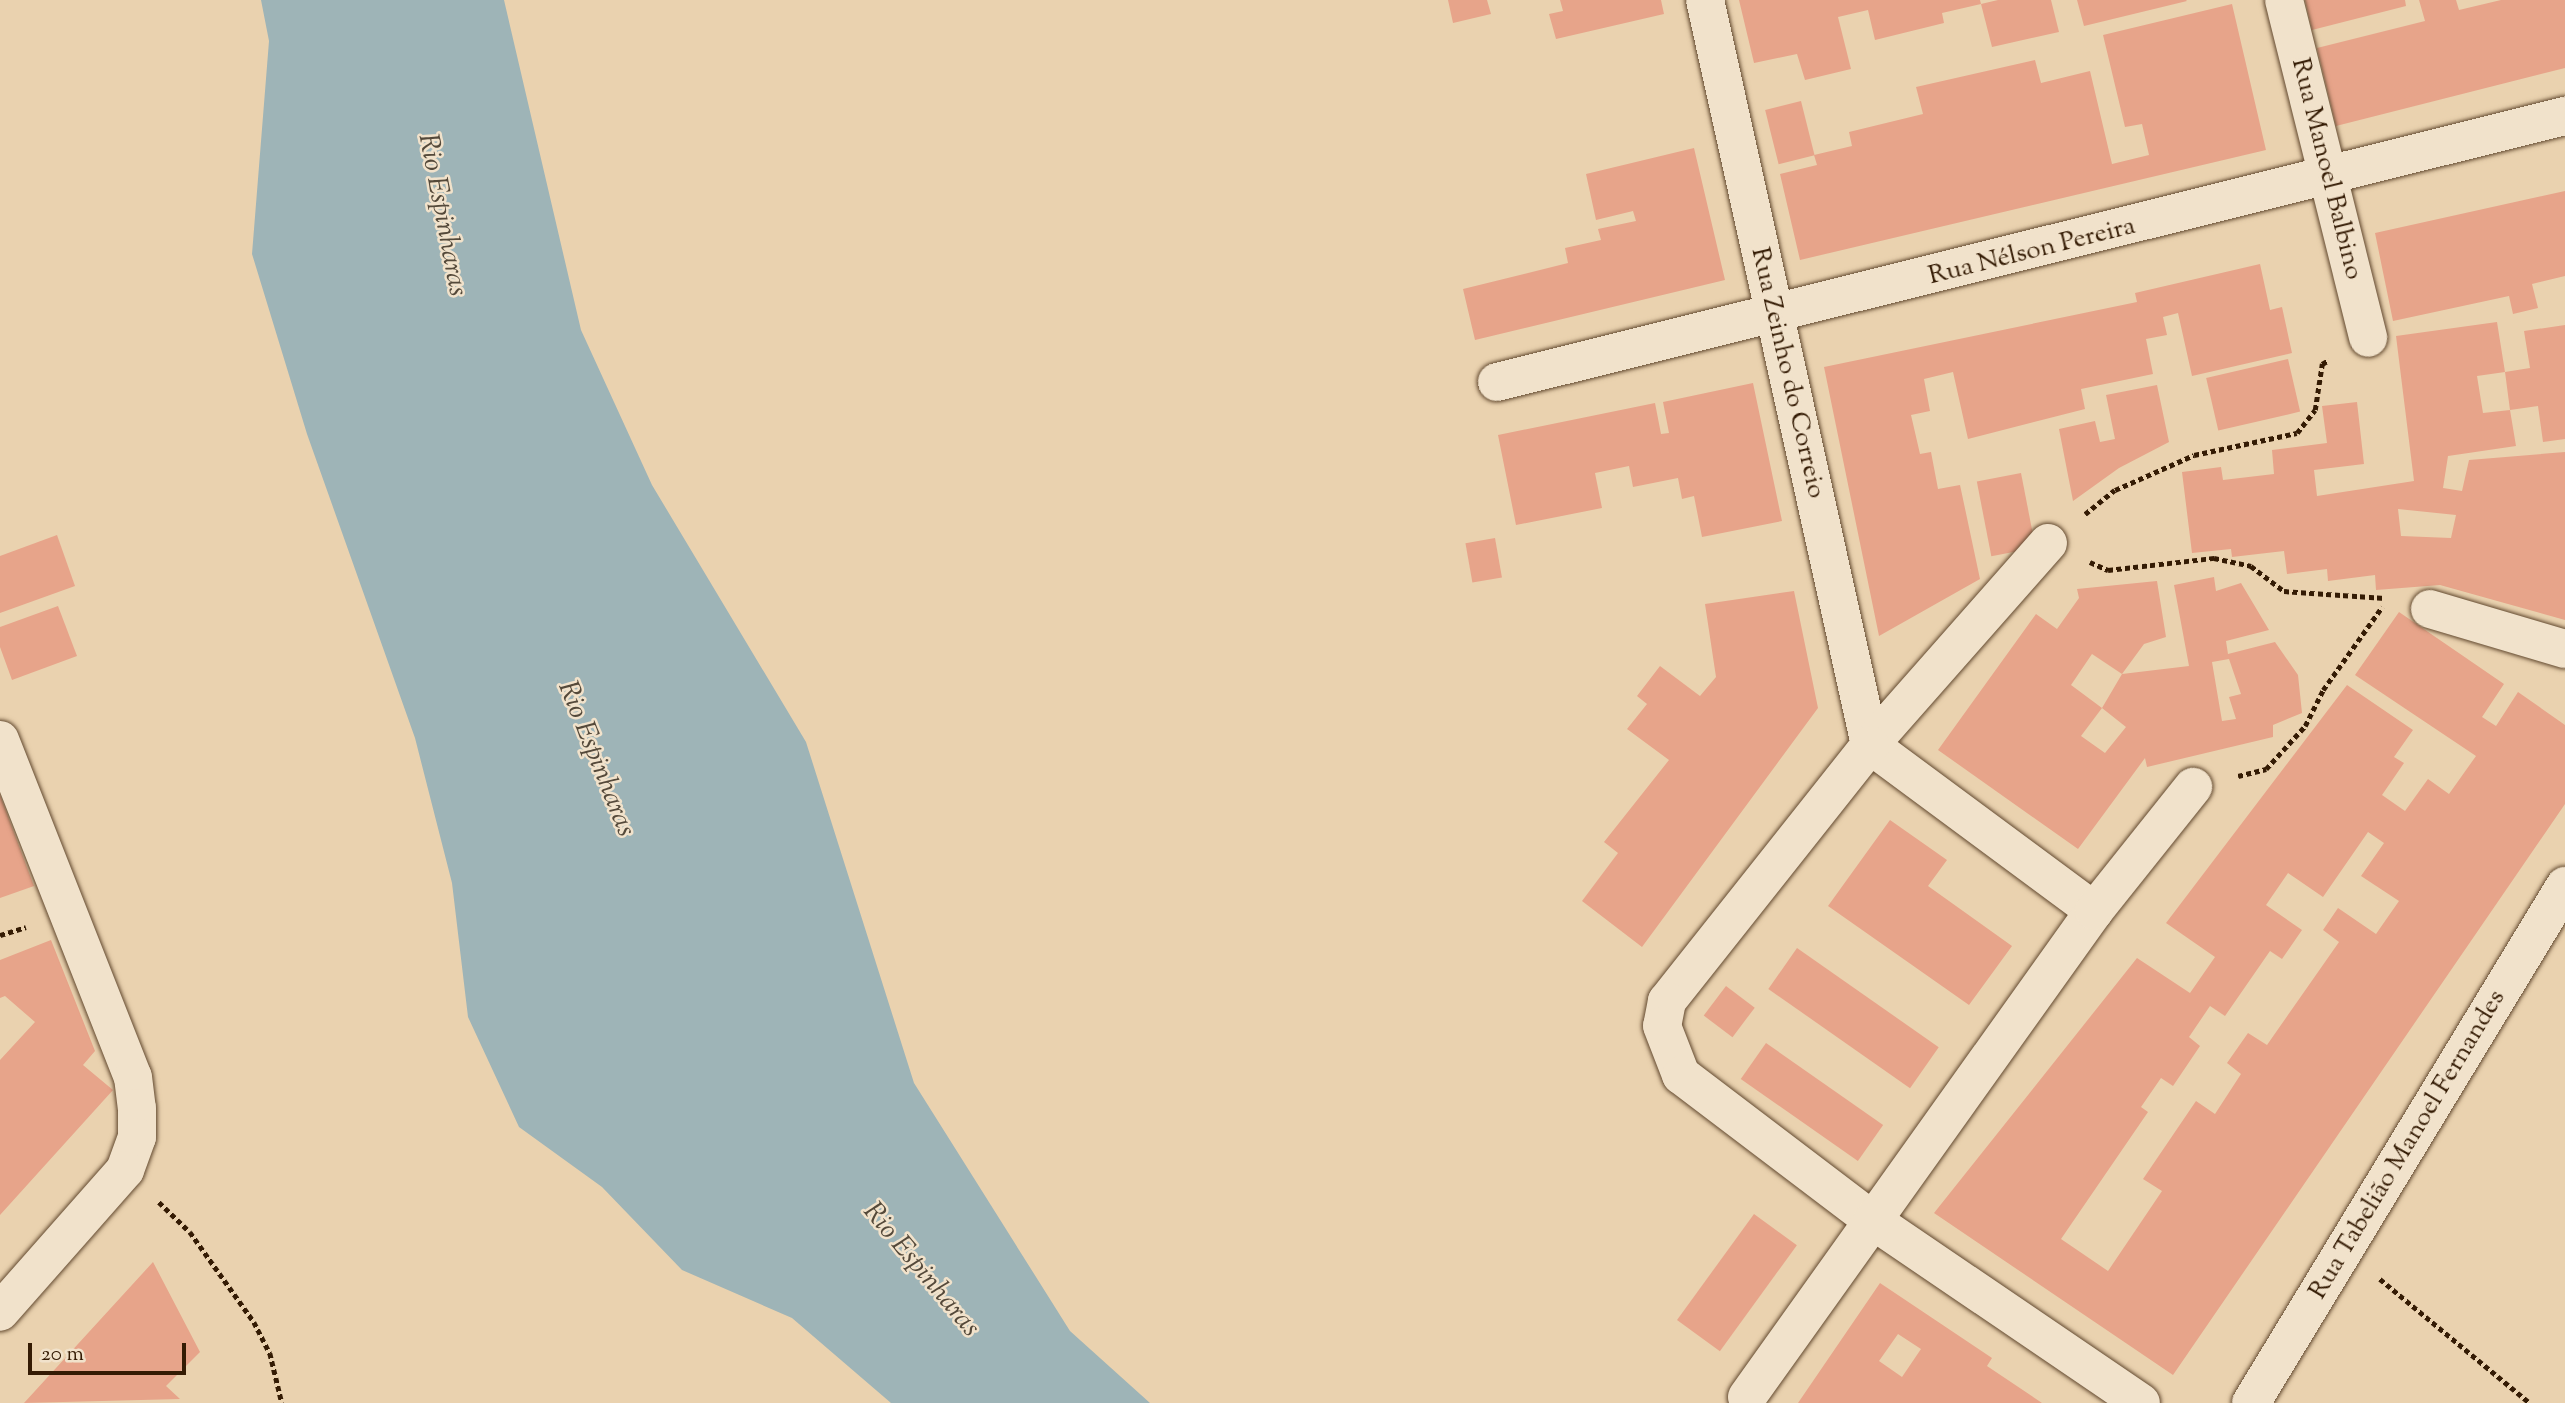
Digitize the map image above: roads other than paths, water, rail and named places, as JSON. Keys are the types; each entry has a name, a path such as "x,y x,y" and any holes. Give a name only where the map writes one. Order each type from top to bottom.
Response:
{"street":[{"name":"Rua Zeinho do Correio","path":"1704,0 1870,745"},
{"name":"Rua Manoel Balbino","path":"2284,0 2368,338"},
{"name":"Rua Nélson Pereira","path":"1497,382 1774,317 2565,116"},
{"path":"2048,543 1870,745 1667,1001 1662,1027 1667,1050 1681,1075 1872,1220 2141,1403"},
{"path":"2430,609 2565,649"},
{"path":"0,740 133,1077 137,1137 125,1171 0,1312"},
{"path":"1870,745 2094,911"},
{"path":"1747,1397 2094,911 2193,787"},
{"name":"Rua Tabelião Manoel Fernandes","path":"2251,1403 2565,886"}],"water":[{"name":"Rio Espinharas","path":"261,0 504,0 581,330 652,485 806,742 914,1083 1070,1331 1150,1403 891,1403 792,1318 682,1270 602,1187 519,1127 468,1017 452,883 415,738 307,434 252,254 269,41"}]}
